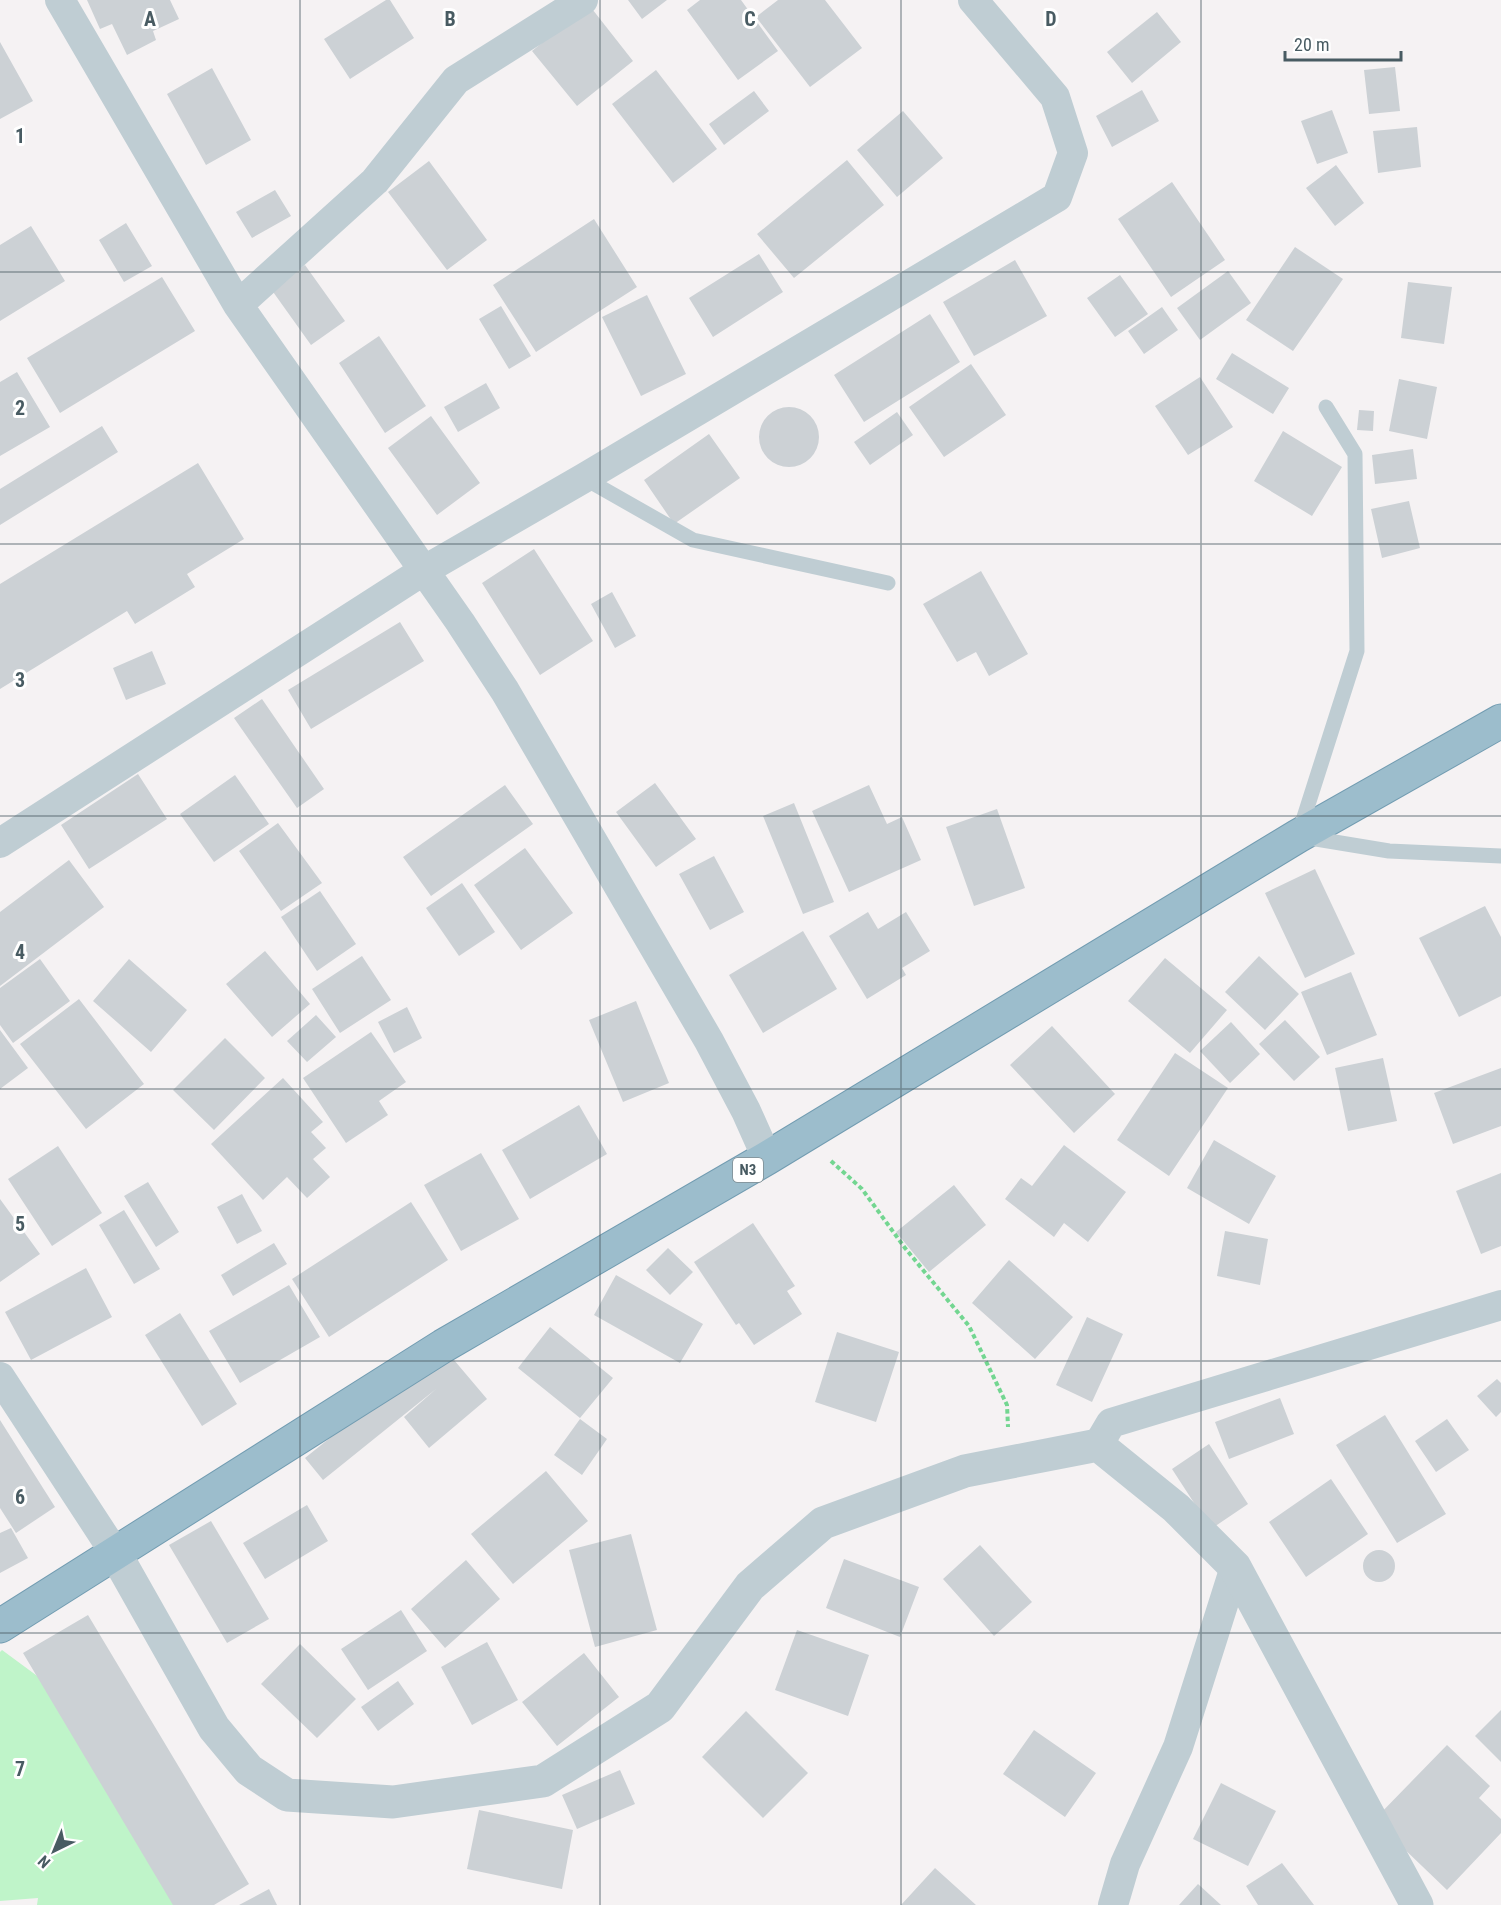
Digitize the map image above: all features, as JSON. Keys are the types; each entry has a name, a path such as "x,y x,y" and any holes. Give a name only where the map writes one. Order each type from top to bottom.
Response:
{"highway":[{"name":"N3","path":"0,1626 443,1346 803,1137 1298,836 1501,721"}],"street":[{"path":"60,0 238,305 492,671 544,755 709,1041 746,1111 767,1158"},
{"path":"238,305 375,181 456,80 583,0"},
{"path":"0,843 423,571 1057,197 1073,153 1055,97 973,0"},
{"path":"0,1377 115,1553 214,1728 249,1770 287,1795 393,1802 543,1781 660,1707 750,1586 823,1523 965,1471 1098,1445 1111,1423 1501,1305"},
{"path":"1098,1445 1176,1508 1235,1567 1417,1905"},
{"path":"1113,1905 1125,1863 1179,1747 1235,1567"}],"lane":[{"path":"1326,407 1355,454 1357,651 1298,836 1389,851 1501,856"},
{"path":"584,478 693,540 888,583"}],"path":[{"path":"803,1137 862,1189 905,1248 969,1326 1006,1405 1011,1462"}],"green space":[{"path":"2,1650 101,1723 188,1905 37,1905 38,1898 0,1901 0,1652"}],"building":[{"path":"87,0 170,0 179,19 153,31 156,40 127,55 112,24 100,29"},
{"path":"386,0 390,0 414,38 350,79 324,39"},
{"path":"628,0 667,0 642,19"},
{"path":"700,0 741,0 778,51 738,80 687,10"},
{"path":"778,0 825,0 862,48 810,87 756,17"},
{"path":"589,5 633,61 577,106 532,51"},
{"path":"1157,12 1181,42 1132,83 1107,52"},
{"path":"0,42 33,101 0,119"},
{"path":"1395,67 1400,111 1369,114 1364,70"},
{"path":"212,68 251,140 206,165 167,94"},
{"path":"656,70 717,149 673,183 612,104"},
{"path":"1142,90 1159,121 1112,147 1096,116"},
{"path":"754,91 769,111 724,145 709,124"},
{"path":"1332,110 1348,153 1317,164 1301,121"},
{"path":"903,111 943,158 897,197 857,150"},
{"path":"1417,127 1421,167 1378,173 1373,131"},
{"path":"847,160 884,205 794,278 757,234"},
{"path":"429,161 487,240 447,270 388,192"},
{"path":"1336,165 1364,203 1335,226 1306,188"},
{"path":"1172,182 1225,260 1171,297 1118,219"},
{"path":"275,190 291,216 252,238 236,212"},
{"path":"594,219 637,287 536,352 493,285"},
{"path":"126,223 152,266 124,282 99,240"},
{"path":"31,226 65,281 0,321 0,245"},
{"path":"1295,247 1343,279 1293,351 1246,320"},
{"path":"759,254 783,292 713,337 689,298"},
{"path":"1015,260 1047,316 974,356 943,302"},
{"path":"305,265 345,321 311,345 271,289"},
{"path":"1228,271 1251,303 1200,340 1177,308"},
{"path":"1120,275 1148,314 1115,337 1087,298"},
{"path":"162,277 195,331 60,413 27,358"},
{"path":"1408,282 1452,287 1444,344 1401,338"},
{"path":"647,295 686,374 641,396 602,317"},
{"path":"501,306 531,356 509,369 479,319"},
{"path":"1162,307 1178,330 1144,354 1128,331"},
{"path":"930,314 960,362 864,422 834,375"},
{"path":"379,336 426,406 385,433 339,363"},
{"path":"1232,353 1289,388 1273,414 1216,379"},
{"path":"971,364 1006,415 944,457 909,407"},
{"path":"17,372 50,427 0,456 0,382"},
{"path":"1200,377 1233,427 1188,455 1155,406"},
{"path":"1399,379 1437,387 1427,439 1389,431"},
{"path":"486,383 500,408 458,432 444,407"},
{"path":"789,407 806,412 814,420 819,437 814,454 806,462 789,467 772,462 764,454 759,437 764,420 772,412"},
{"path":"1359,410 1374,411 1373,431 1357,430"},
{"path":"897,412 913,435 870,465 854,442"},
{"path":"431,416 480,483 437,515 388,448"},
{"path":"102,426 118,452 0,525 0,489"},
{"path":"1283,431 1342,467 1312,516 1254,481"},
{"path":"709,434 740,478 674,524 644,480"},
{"path":"1413,449 1417,479 1375,484 1372,455"},
{"path":"198,463 244,539 187,574 195,587 135,624 127,611 0,689 0,584"},
{"path":"1409,501 1420,548 1382,558 1371,509"},
{"path":"534,549 593,641 540,675 482,583"},
{"path":"981,571 1028,654 989,676 976,652 957,662 923,604"},
{"path":"612,592 636,636 615,648 591,604"},
{"path":"400,622 424,661 311,729 288,690"},
{"path":"152,651 166,684 126,700 113,668"},
{"path":"262,699 324,789 297,808 234,718"},
{"path":"138,774 167,819 89,869 61,825"},
{"path":"235,775 269,824 214,862 180,814"},
{"path":"655,783 696,839 656,867 616,812"},
{"path":"505,785 533,824 431,896 403,857"},
{"path":"869,785 887,824 902,817 921,860 849,892 812,811"},
{"path":"794,803 834,902 803,914 763,816"},
{"path":"997,809 1025,888 974,906 946,827"},
{"path":"278,823 322,883 281,911 239,851"},
{"path":"525,848 573,913 521,950 474,885"},
{"path":"714,856 744,912 710,930 679,874"},
{"path":"69,860 104,907 0,986 0,912"},
{"path":"1315,869 1355,954 1305,978 1265,893"},
{"path":"462,883 495,932 459,956 426,908"},
{"path":"320,891 356,944 317,971 281,917"},
{"path":"1485,906 1501,937 1501,996 1459,1017 1419,938"},
{"path":"868,912 878,929 906,912 930,951 902,968 906,975 867,999 829,936"},
{"path":"803,931 837,989 763,1033 729,975"},
{"path":"265,951 310,1004 272,1037 226,984"},
{"path":"362,956 391,1000 340,1033 312,989"},
{"path":"1259,956 1299,994 1265,1030 1225,992"},
{"path":"1165,958 1227,1010 1190,1053 1128,1001"},
{"path":"40,959 70,1001 13,1043 0,1025 0,988"},
{"path":"129,959 187,1010 151,1052 93,1001"},
{"path":"1351,972 1377,1035 1327,1055 1301,992"},
{"path":"79,999 144,1084 86,1129 20,1044"},
{"path":"636,1001 669,1083 623,1102 589,1020"},
{"path":"407,1007 422,1038 394,1053 378,1022"},
{"path":"316,1015 336,1037 307,1062 287,1041"},
{"path":"1285,1020 1320,1057 1294,1081 1259,1044"},
{"path":"1231,1022 1260,1054 1230,1083 1200,1051"},
{"path":"1052,1026 1115,1094 1074,1133 1010,1065"},
{"path":"0,1030 28,1068 0,1089"},
{"path":"371,1032 406,1082 379,1101 388,1115 346,1143 303,1078"},
{"path":"225,1038 265,1078 214,1130 173,1090"},
{"path":"1175,1053 1228,1088 1169,1176 1117,1140"},
{"path":"1383,1058 1397,1121 1348,1131 1335,1068"},
{"path":"1501,1068 1501,1126 1453,1144 1434,1093"},
{"path":"283,1078 323,1122 311,1132 326,1148 313,1159 330,1177 307,1198 287,1177 263,1200 211,1144"},
{"path":"579,1105 607,1154 530,1199 502,1150"},
{"path":"1214,1140 1276,1176 1249,1224 1187,1188"},
{"path":"1064,1145 1126,1192 1088,1242 1064,1223 1054,1237 1005,1199 1021,1178 1032,1186"},
{"path":"58,1146 102,1213 52,1246 8,1179"},
{"path":"481,1153 519,1219 461,1251 424,1185"},
{"path":"1501,1173 1501,1246 1481,1254 1456,1191"},
{"path":"148,1182 179,1232 156,1247 124,1196"},
{"path":"954,1185 986,1225 929,1272 896,1232"},
{"path":"242,1194 262,1231 237,1244 217,1207"},
{"path":"0,1199 40,1254 0,1282"},
{"path":"411,1202 448,1260 329,1337 292,1279"},
{"path":"124,1210 160,1269 134,1284 99,1225"},
{"path":"753,1223 795,1286 787,1291 802,1314 754,1345 739,1323 736,1325 694,1262"},
{"path":"1225,1231 1268,1239 1260,1285 1217,1276"},
{"path":"274,1243 287,1264 233,1296 221,1275"},
{"path":"668,1248 693,1272 670,1295 646,1270"},
{"path":"1009,1260 1073,1317 1035,1359 972,1303"},
{"path":"86,1268 112,1317 31,1360 5,1312"},
{"path":"616,1275 703,1324 680,1363 594,1315"},
{"path":"289,1285 320,1337 240,1383 209,1331"},
{"path":"180,1313 237,1404 202,1426 145,1335"},
{"path":"1087,1317 1123,1334 1092,1402 1056,1385"},
{"path":"550,1327 613,1378 580,1418 518,1368"},
{"path":"837,1332 899,1352 876,1422 815,1402"},
{"path":"443,1347 487,1399 429,1448 404,1417 436,1389 323,1480 305,1458"},
{"path":"1497,1379 1501,1383 1501,1412 1496,1417 1477,1396"},
{"path":"1280,1398 1294,1434 1229,1459 1215,1422"},
{"path":"1385,1415 1446,1514 1397,1543 1336,1445"},
{"path":"580,1419 607,1439 582,1475 554,1455"},
{"path":"1447,1419 1469,1450 1436,1472 1415,1441"},
{"path":"0,1420 55,1507 16,1533 0,1508"},
{"path":"1209,1444 1248,1504 1211,1529 1172,1469"},
{"path":"546,1471 588,1521 513,1584 471,1534"},
{"path":"1331,1479 1368,1534 1306,1577 1269,1522"},
{"path":"307,1505 328,1541 265,1579 243,1543"},
{"path":"211,1521 269,1619 227,1643 169,1545"},
{"path":"11,1528 28,1558 0,1573 0,1533"},
{"path":"631,1534 657,1630 595,1647 569,1550"},
{"path":"980,1545 1032,1602 994,1636 943,1579"},
{"path":"1379,1550 1390,1555 1395,1566 1390,1577 1379,1582 1368,1577 1363,1566 1368,1555"},
{"path":"844,1559 919,1587 900,1637 826,1608"},
{"path":"466,1560 500,1599 445,1648 411,1609"},
{"path":"401,1610 427,1651 368,1690 341,1649"},
{"path":"88,1615 249,1884 214,1905 173,1905 23,1653"},
{"path":"797,1630 869,1655 848,1716 775,1690"},
{"path":"487,1642 518,1700 472,1725 441,1667"},
{"path":"300,1644 356,1699 317,1738 261,1684"},
{"path":"584,1653 619,1697 557,1746 522,1702"},
{"path":"398,1681 414,1704 378,1731 361,1707"},
{"path":"1501,1710 1501,1762 1475,1736"},
{"path":"746,1711 808,1773 763,1818 702,1757"},
{"path":"1034,1730 1096,1773 1065,1817 1003,1774"},
{"path":"1447,1745 1490,1786 1479,1798 1501,1819 1501,1833 1447,1890 1374,1820"},
{"path":"620,1770 635,1804 577,1829 562,1795"},
{"path":"1221,1783 1276,1811 1248,1866 1193,1839"},
{"path":"479,1810 573,1830 562,1889 467,1869"},
{"path":"1282,1863 1314,1905 1258,1905 1246,1886"},
{"path":"935,1868 976,1905 901,1905"},
{"path":"1198,1884 1221,1905 1179,1905"},
{"path":"269,1889 277,1905 239,1905"}]}
